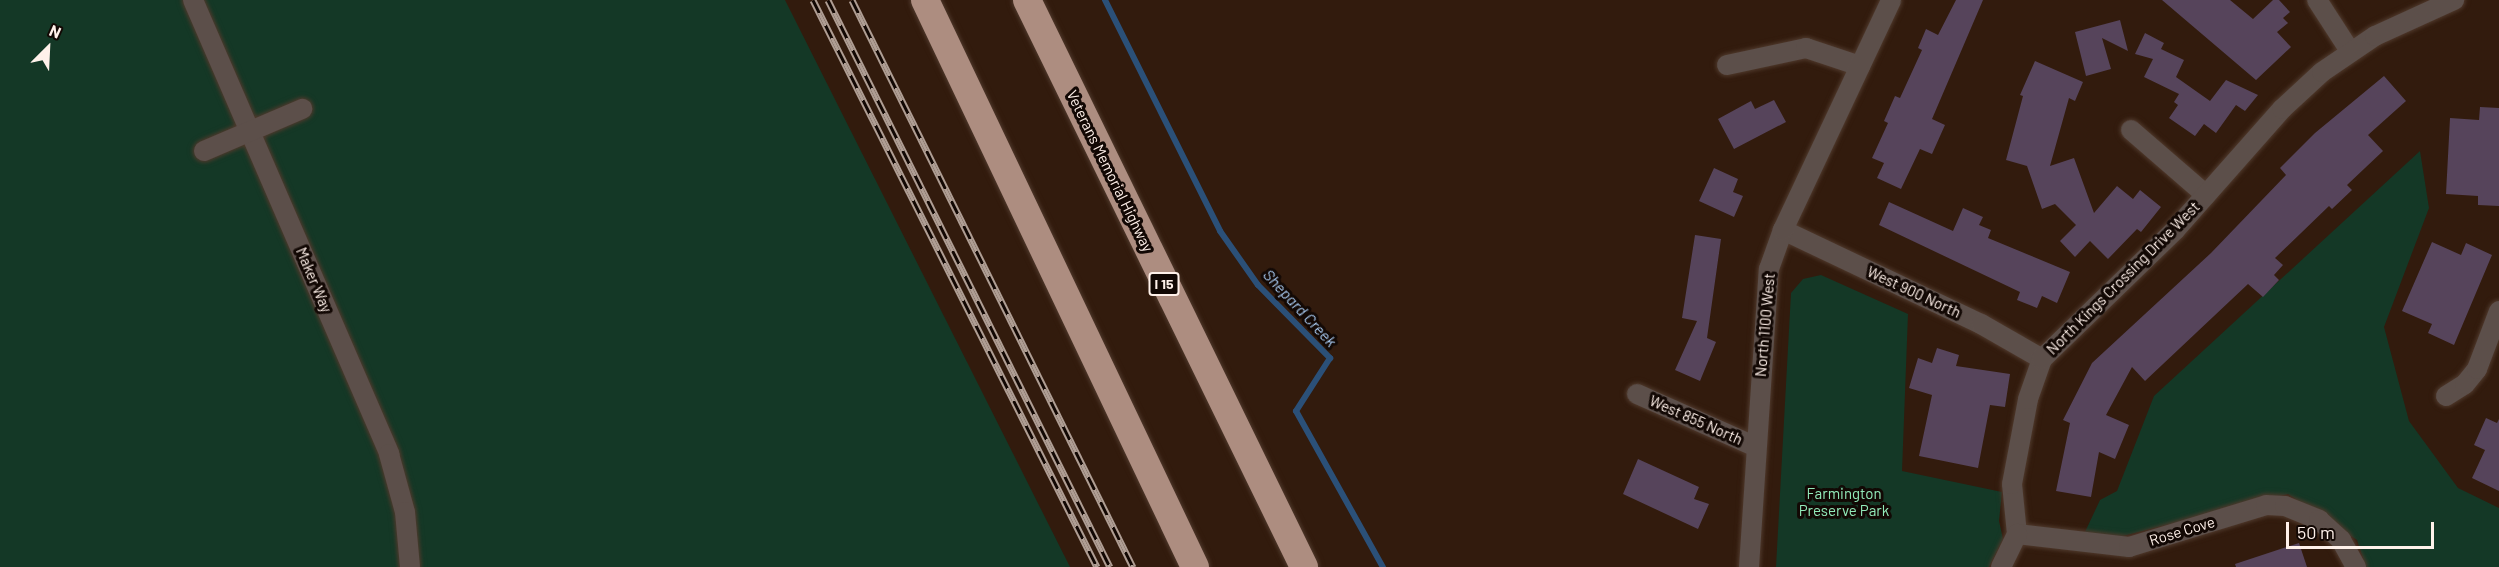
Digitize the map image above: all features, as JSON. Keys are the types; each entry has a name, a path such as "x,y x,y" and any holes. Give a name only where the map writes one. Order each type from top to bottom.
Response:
{"highway":[{"path":"925,0 1195,567"},
{"name":"Veterans Memorial Highway","path":"1027,0 1304,567"}],"street":[{"name":"Maker Way","path":"193,0 389,454 405,512 410,567"},
{"name":"North 1100 West","path":"1749,567 1764,309 1769,269 1783,230 1891,0"},
{"path":"2317,0 2350,51"},
{"name":"North Kings Crossing Drive West","path":"2017,534 2012,484 2028,399 2042,359 2206,195 2282,109 2350,51 2454,0"},
{"path":"1727,65 1806,48 1860,66"},
{"path":"204,151 302,109"},
{"path":"2131,130 2206,195"},
{"name":"West 900 North","path":"1783,230 1981,324 2042,359"},
{"path":"2446,396 2465,384 2476,369 2499,311"},
{"name":"West 855 North","path":"1637,394 1756,447"},
{"name":"Rose Cove","path":"2017,534 2129,547 2266,505 2285,506 2319,520 2341,540 2356,567"},
{"path":"2001,567 2017,534"}],"green space":[{"path":"0,0 785,0 1070,567 0,567"},
{"path":"2420,151 2429,208 2384,327 2409,421 2458,488 2499,508 2499,567 2366,567 2357,540 2288,494 2115,538 2085,532 2100,500 2117,491 2154,396"},
{"name":"Farmington Preserve Park","path":"1821,275 1908,314 1902,471 2002,492 1999,521 2003,539 1989,567 1776,567 1791,293 1803,279"}],"building":[{"path":"1956,0 1983,0 1932,119 1945,125 1932,154 1920,149 1901,189 1877,178 1884,163 1872,158 1888,123 1884,121 1895,96 1900,98 1922,50 1918,48 1926,29 1938,35"},
{"path":"2162,0 2230,0 2253,19 2273,0 2279,0 2290,12 2283,18 2288,23 2277,32 2291,47 2256,80"},
{"path":"2120,20 2128,51 2102,38 2111,69 2086,76 2075,32"},
{"path":"2145,33 2164,43 2161,49 2184,60 2176,77 2210,101 2226,80 2258,95 2245,111 2236,105 2216,133 2204,124 2195,136 2169,118 2178,105 2174,102 2179,94 2144,77 2153,59 2135,54"},
{"path":"2035,61 2083,82 2075,101 2069,98 2050,166 2074,158 2094,213 2117,186 2133,199 2140,190 2161,207 2141,232 2137,229 2108,259 2090,241 2075,257 2060,241 2076,225 2055,204 2042,209 2027,166 2006,160 2023,96 2020,95"},
{"path":"2384,76 2406,101 2368,135 2383,151 2347,185 2352,190 2332,209 2329,206 2275,258 2283,265 2274,275 2279,280 2263,297 2248,284 2145,381 2132,367 2106,415 2129,425 2115,459 2099,452 2091,497 2056,491 2070,423 2063,420 2092,363 2211,253 2286,175 2280,168 2315,133"},
{"path":"1774,100 1786,122 1734,149 1718,119 1751,101 1755,109"},
{"path":"2480,107 2499,108 2499,206 2478,205 2478,196 2446,194 2450,118 2479,120"},
{"path":"1714,168 1738,179 1733,192 1743,196 1734,217 1699,201"},
{"path":"1889,202 1953,231 1963,208 1983,217 1979,225 1991,230 1988,238 2070,272 2057,303 2042,296 2037,308 2017,300 2020,292 1879,225"},
{"path":"1695,235 1721,239 1707,338 1716,342 1700,381 1675,370 1697,321 1682,318"},
{"path":"2432,242 2461,255 2466,243 2492,255 2454,345 2428,333 2432,324 2402,311"},
{"path":"1937,348 1959,355 1956,366 2010,374 2005,407 1990,405 1978,468 1919,456 1932,395 1909,388 1918,358 1932,363"},
{"path":"2486,418 2497,423 2499,419 2499,491 2472,478 2485,450 2474,445"},
{"path":"1638,459 1699,487 1694,499 1709,504 1698,529 1623,494"},
{"path":"2299,543 2307,567 2236,567 2235,564"}],"waterway":[{"name":"Shepard Creek","path":"1105,0 1220,231 1258,285 1330,358 1296,411 1383,567"}],"railway":[{"path":"813,0 1097,567"},
{"path":"828,0 1110,567"},
{"path":"852,0 1133,567"}]}
